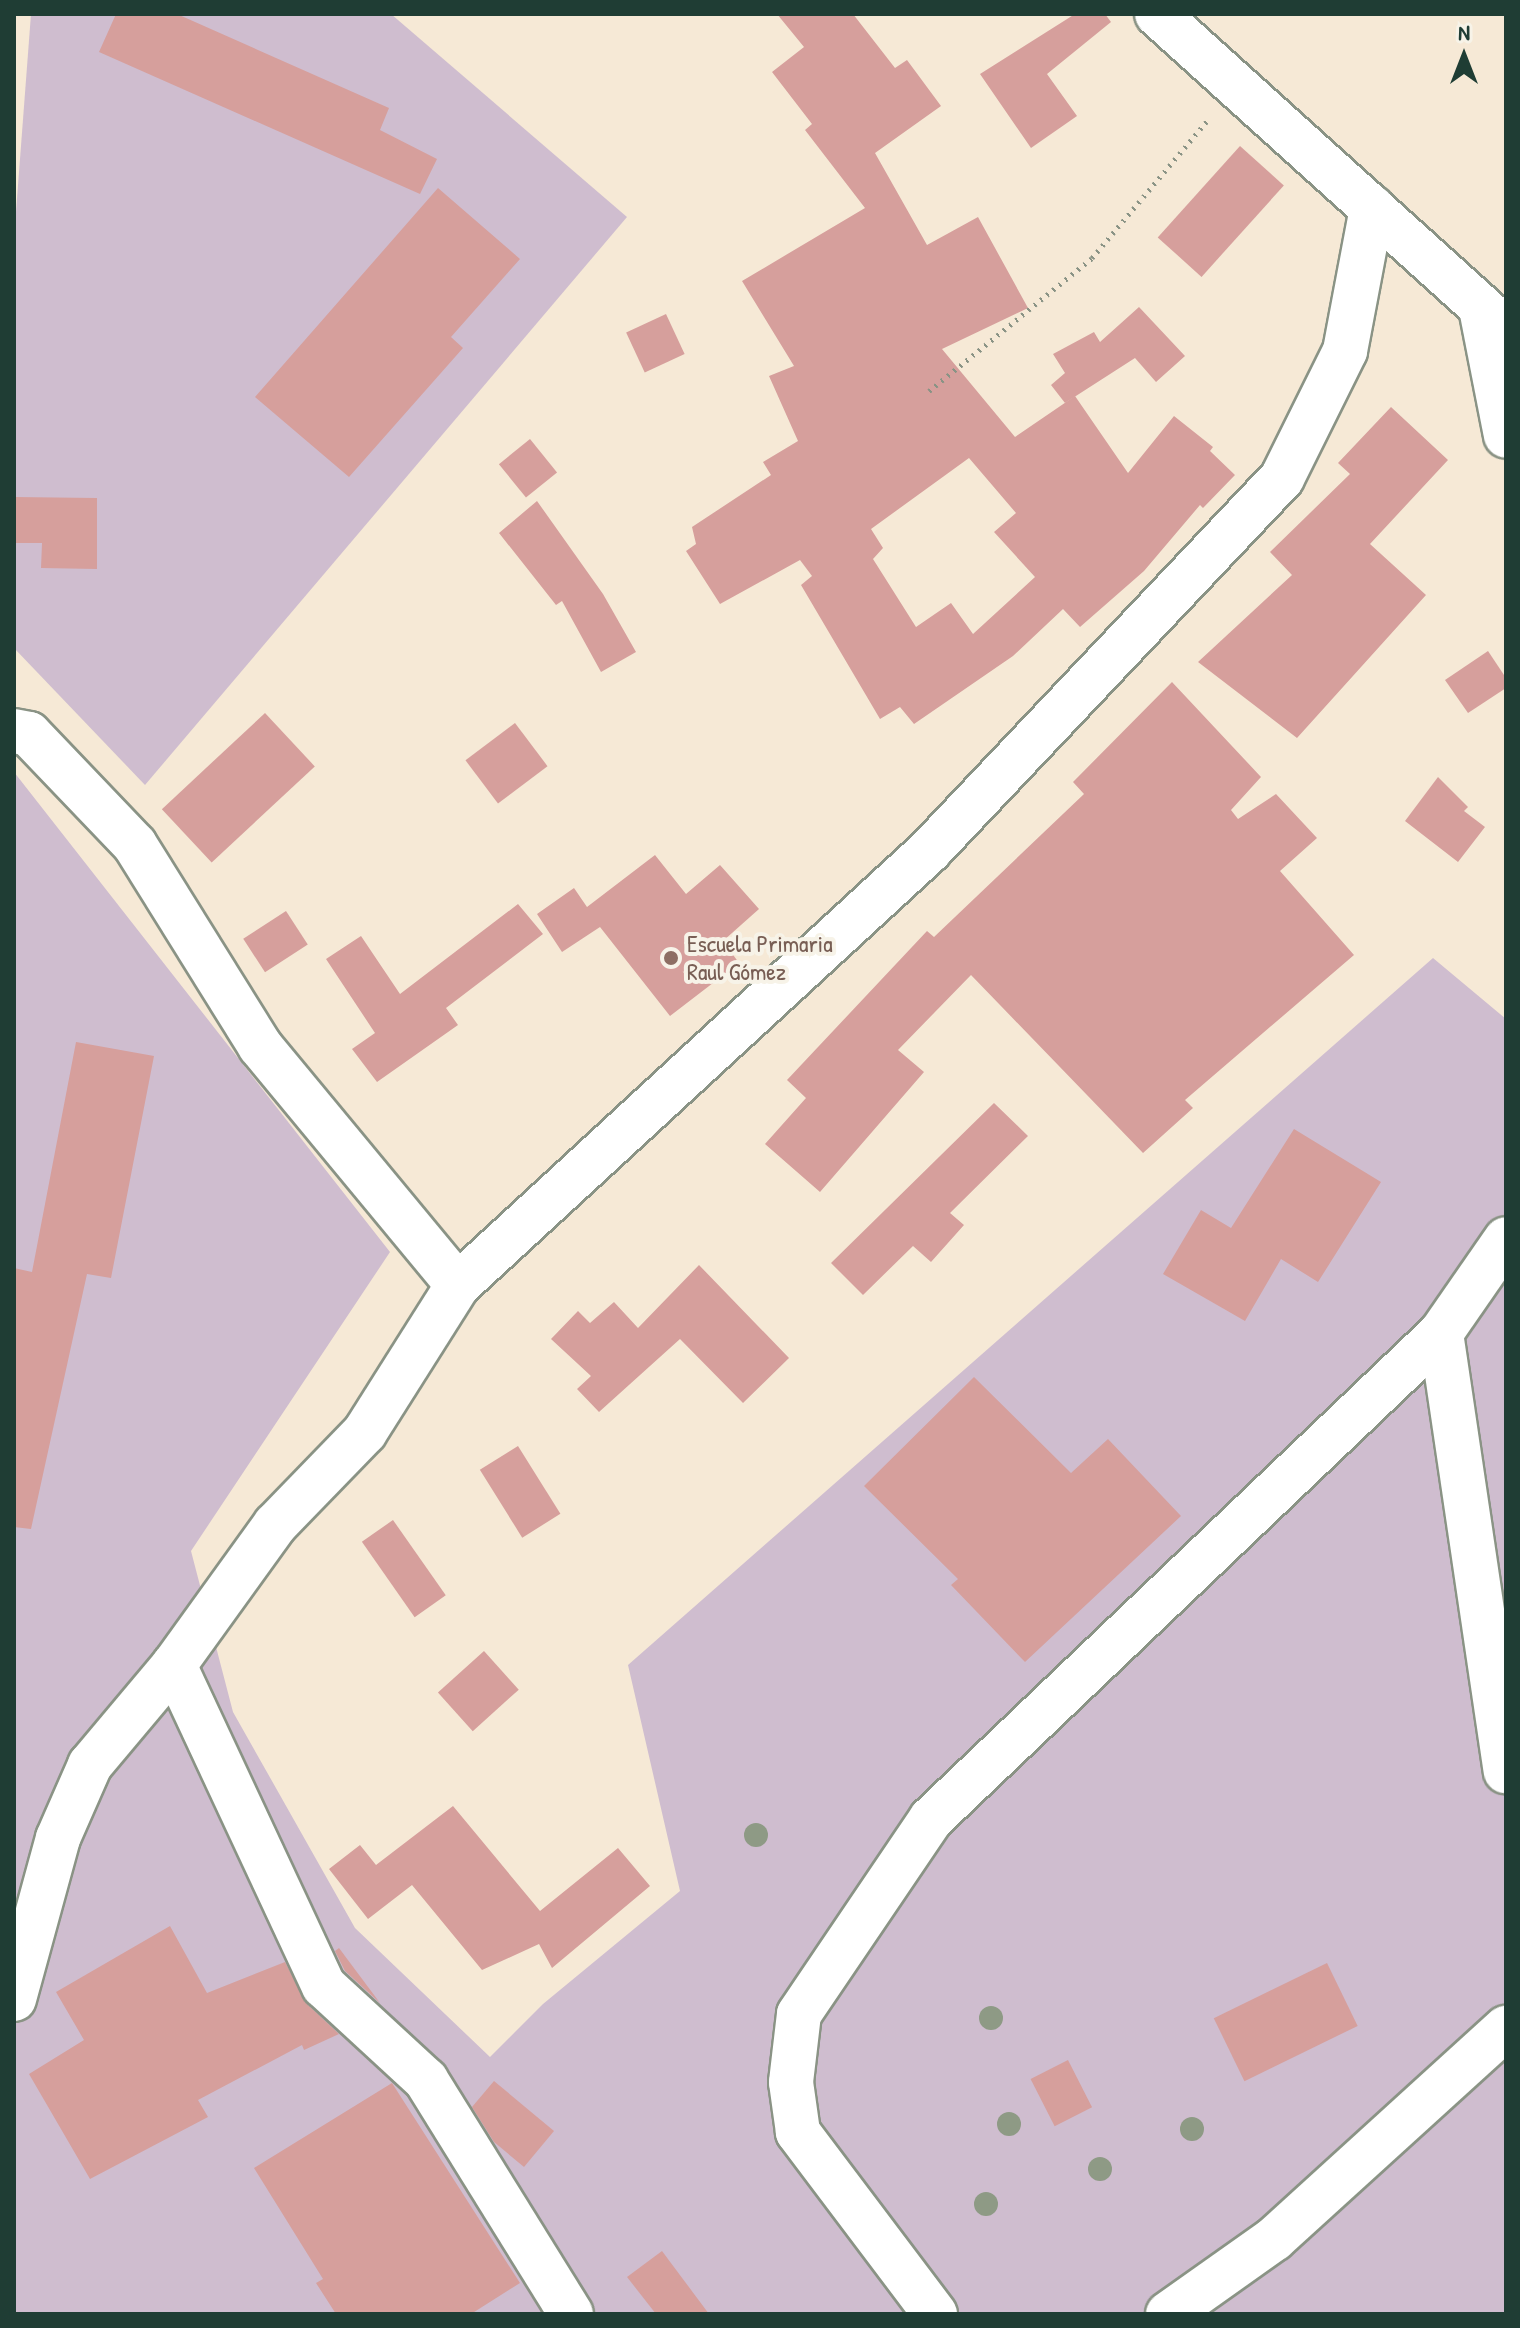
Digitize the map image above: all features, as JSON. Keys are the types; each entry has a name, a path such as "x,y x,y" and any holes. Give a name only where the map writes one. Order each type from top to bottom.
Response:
{"street":[{"path":"1157,14 1493,319 1506,436"},
{"path":"14,1999 58,1838 90,1765 174,1665 275,1525 365,1432 458,1285 930,850 1282,478 1345,351 1372,208"},
{"path":"14,731 29,734 135,845 260,1046 458,1285"},
{"path":"935,2314 798,2132 791,2082 799,2014 931,1819 1441,1333 1506,1239"},
{"path":"1441,1333 1506,1771"},
{"path":"174,1665 324,1986 426,2080 571,2314"},
{"path":"1168,2314 1274,2239 1506,2028"}],"path":[{"path":"929,391 1092,258 1236,87"}],"shaded area":[{"path":"31,14 391,14 627,217 145,785 14,648 14,238"},
{"path":"14,772 390,1252 191,1551 233,1712 355,1928 490,2057 543,2004 680,1891 628,1665 1433,958 1506,1019 1506,2314 14,2314"}],"building":[{"path":"116,14 177,14 389,108 380,130 437,159 420,194 99,52"},
{"path":"777,14 853,14 895,68 907,60 941,106 875,153 927,245 978,217 1028,308 942,349 1015,437 1075,396 1128,473 1174,416 1213,447 1210,451 1235,475 1203,508 1200,505 1144,571 1080,627 1063,609 1013,656 914,724 900,707 880,719 801,585 812,576 800,560 720,604 686,551 696,544 692,527 771,475 763,462 798,441 769,376 794,366 742,281 865,208 805,130 812,124 772,72 804,47","holes":["969,458 1016,513 994,532 1035,577 973,634 951,603 916,627 873,559 883,548 871,529"]},
{"path":"1075,14 1105,14 1111,22 1047,74 1077,116 1031,148 980,74"},
{"path":"1240,146 1284,185 1202,277 1158,237"},
{"path":"438,188 520,259 451,337 463,348 349,477 255,397"},
{"path":"1139,307 1185,356 1156,382 1135,358 1065,403 1051,385 1065,373 1053,354 1094,332 1100,342"},
{"path":"666,314 685,354 645,372 626,333"},
{"path":"1391,407 1448,460 1370,544 1426,595 1297,738 1198,662 1292,575 1270,552 1350,474 1338,463"},
{"path":"530,439 557,472 526,498 499,464"},
{"path":"14,497 97,498 97,569 41,568 42,543 14,543"},
{"path":"537,501 603,594 636,652 601,672 562,601 556,605 499,533"},
{"path":"1488,651 1506,678 1506,688 1468,713 1445,680"},
{"path":"1172,682 1261,777 1231,810 1238,819 1276,794 1317,838 1280,871 1354,955 1185,1100 1193,1108 1143,1153 971,975 898,1050 924,1072 820,1192 765,1144 806,1098 787,1080 927,931 934,937 1084,794 1073,782"},
{"path":"265,713 315,766 212,863 162,809"},
{"path":"515,723 547,766 498,803 465,760"},
{"path":"1438,777 1468,807 1464,811 1485,827 1458,862 1405,821"},
{"path":"655,855 686,894 720,865 759,909 723,941 739,963 670,1016 600,927 562,952 537,914 574,888 587,907"},
{"path":"518,904 543,934 446,1008 458,1025 377,1082 352,1049 375,1033 326,959 361,936 400,994"},
{"path":"286,911 308,945 265,972 243,939"},
{"path":"76,1042 154,1056 111,1278 87,1274 31,1529 14,1527 14,1268 32,1272"},
{"path":"994,1103 1028,1136 950,1213 964,1225 931,1262 913,1246 863,1295 831,1263"},
{"path":"1294,1129 1381,1182 1318,1282 1281,1259 1245,1321 1163,1274 1201,1210 1231,1228"},
{"path":"699,1265 789,1358 743,1403 680,1339 599,1412 577,1389 591,1376 551,1339 578,1311 590,1323 614,1302 638,1328"},
{"path":"974,1377 1071,1473 1108,1439 1181,1516 1025,1662 951,1585 958,1579 864,1486"},
{"path":"518,1446 560,1514 522,1538 480,1470"},
{"path":"393,1520 446,1595 415,1617 362,1542"},
{"path":"484,1651 519,1690 473,1731 438,1692"},
{"path":"453,1806 540,1911 618,1848 650,1886 552,1968 539,1944 482,1970 412,1885 368,1919 329,1869 360,1845 376,1865"},
{"path":"170,1926 207,1993 285,1962 307,2004 339,2034 304,2050 302,2045 198,2100 208,2117 90,2179 29,2074 84,2040 56,1992"},
{"path":"339,1948 380,2003 345,1971 335,1951"},
{"path":"1327,1963 1358,2026 1244,2081 1214,2018"},
{"path":"1068,2060 1092,2107 1055,2126 1031,2079"},
{"path":"494,2081 554,2131 524,2167 494,2142 472,2107"},
{"path":"392,2083 520,2283 471,2314 336,2314 316,2283 323,2279 254,2168"},
{"path":"662,2251 709,2314 656,2314 627,2277"}],"place":[{"name":"Escuela Primaria Raul Gómez","path":"671,958"}]}
